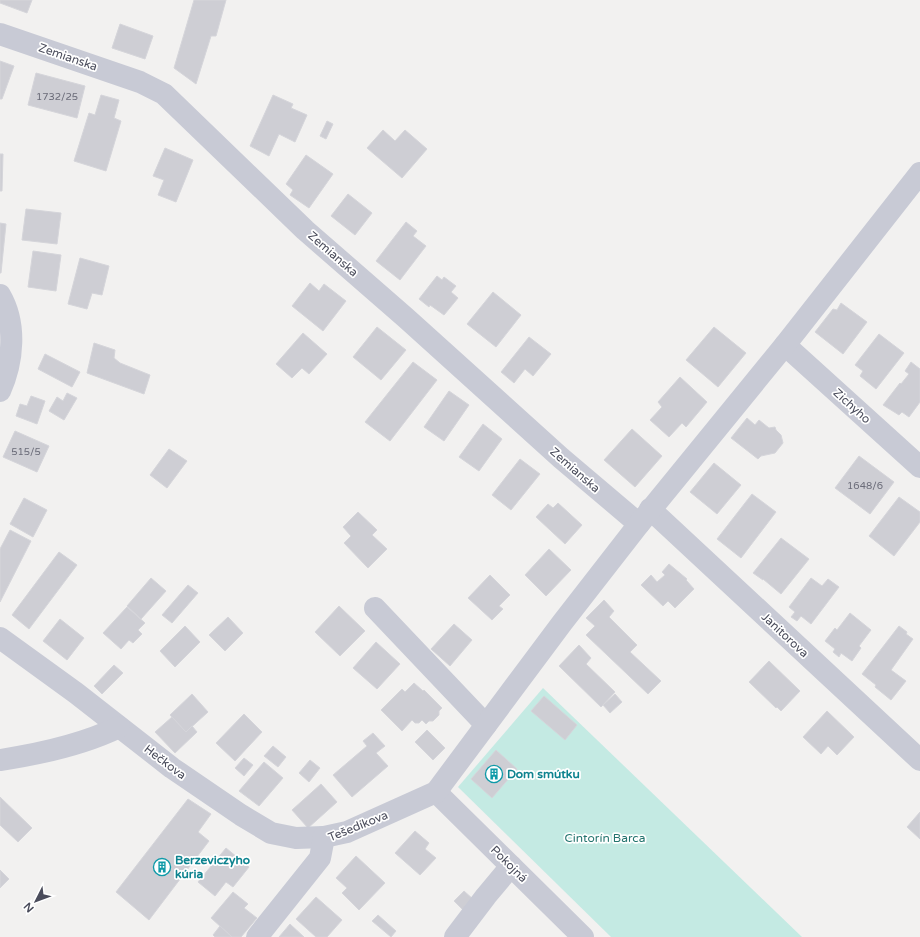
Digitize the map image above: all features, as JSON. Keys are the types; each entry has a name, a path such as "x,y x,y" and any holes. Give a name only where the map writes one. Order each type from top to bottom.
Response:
{"street":[{"name":"Zemianska","path":"0,34 140,82 164,94 305,230 406,318 561,458 645,517"},
{"path":"436,792 562,623 920,173"},
{"path":"0,295 9,315 11,341 5,379 0,391"},
{"name":"Zichyho","path":"784,345 920,468"},
{"name":"Janitorova","path":"645,517 920,760"},
{"path":"375,608 486,725"},
{"name":"Hečkova","path":"0,638 76,693 172,768 271,834 296,838 324,837"},
{"path":"0,760 28,756 92,739 119,727"},
{"name":"Tešedíkova","path":"257,937 320,858 324,837 347,832 436,792"},
{"name":"Pokojná","path":"436,792 583,937"},
{"path":"455,937 511,866"}],"green space":[{"name":"Cintorín Barca","path":"543,688 802,937 611,937 458,787"}],"building":[{"path":"0,0 32,0 27,13 0,3"},
{"path":"194,0 226,0 216,36 211,36 196,84 174,68"},
{"path":"120,24 153,36 145,59 112,48"},
{"path":"0,61 14,66 2,99 0,99"},
{"path":"36,73 85,86 77,118 28,105"},
{"path":"101,95 119,100 114,118 121,121 106,171 74,161 89,113 95,115"},
{"path":"273,95 293,104 291,108 307,115 295,142 279,134 269,156 250,146"},
{"path":"327,121 333,124 326,139 320,136"},
{"path":"383,130 395,141 405,130 427,149 402,178 367,148"},
{"path":"165,148 193,160 176,202 158,195 164,180 153,176"},
{"path":"0,154 3,154 2,191 0,191"},
{"path":"306,155 333,174 309,208 290,195 293,190 286,184"},
{"path":"348,194 372,213 355,235 331,216"},
{"path":"26,209 61,213 57,244 22,240"},
{"path":"406,222 417,231 413,236 426,246 400,280 376,261"},
{"path":"0,223 6,224 1,273 0,273"},
{"path":"33,251 61,255 56,291 28,287"},
{"path":"80,258 109,266 102,295 92,293 87,309 68,304"},
{"path":"437,276 442,280 444,277 456,286 451,292 458,298 444,315 430,305 429,307 419,299"},
{"path":"310,283 319,291 324,284 346,301 323,331 292,306"},
{"path":"493,292 521,315 496,347 467,324"},
{"path":"841,303 867,322 843,354 815,332 833,309 837,310"},
{"path":"377,327 406,350 381,380 353,357"},
{"path":"714,327 746,353 718,387 686,360"},
{"path":"303,333 327,354 309,374 302,368 292,378 276,364"},
{"path":"879,334 904,353 876,389 860,376 863,371 855,365"},
{"path":"529,337 551,354 533,376 525,369 514,383 501,372"},
{"path":"94,343 115,350 114,358 120,363 150,375 144,394 87,373"},
{"path":"45,354 80,372 72,387 38,369"},
{"path":"413,362 437,380 390,441 365,422"},
{"path":"911,362 920,369 920,402 909,417 902,412 899,415 883,405 909,374 905,371"},
{"path":"680,377 707,402 686,427 682,423 669,437 650,420 662,407 658,402"},
{"path":"449,391 469,405 444,441 424,427"},
{"path":"67,393 77,398 64,420 49,411 57,397 63,401"},
{"path":"31,396 45,401 37,424 16,416 20,404 27,406"},
{"path":"747,418 755,425 759,420 769,428 775,427 781,435 783,443 775,453 761,456 758,459 731,438"},
{"path":"483,424 502,439 479,471 459,457"},
{"path":"632,429 662,456 635,487 604,460"},
{"path":"15,431 49,446 37,472 3,457"},
{"path":"169,449 187,461 167,488 150,475"},
{"path":"859,456 894,482 870,514 835,488"},
{"path":"520,459 540,474 511,510 492,495"},
{"path":"714,463 741,485 717,514 690,492"},
{"path":"752,494 776,512 741,558 717,539"},
{"path":"899,497 920,512 920,522 894,556 869,536"},
{"path":"24,498 47,510 33,537 10,524"},
{"path":"558,503 582,525 565,544 536,517 548,504 553,508"},
{"path":"358,512 377,530 372,535 387,549 368,568 344,543 351,536 343,527"},
{"path":"10,530 31,541 0,602 0,549"},
{"path":"781,538 809,559 781,594 753,573"},
{"path":"549,549 571,570 546,596 525,575"},
{"path":"59,552 77,565 29,629 12,615"},
{"path":"669,564 687,579 686,580 694,589 675,608 668,601 663,606 641,585 651,575 657,582 665,575 662,572"},
{"path":"490,575 510,595 499,606 503,609 492,620 468,598"},
{"path":"151,578 166,591 141,619 127,606"},
{"path":"811,578 822,586 828,579 839,587 811,624 801,616 797,621 791,617 795,612 789,607"},
{"path":"188,585 198,593 172,623 162,615"},
{"path":"604,600 614,611 609,617 637,645 630,652 661,681 648,694 586,635 595,626 586,618"},
{"path":"339,606 365,631 340,656 315,632"},
{"path":"127,607 145,623 138,630 142,634 133,643 129,640 121,649 103,633"},
{"path":"850,613 871,630 859,646 861,648 852,661 841,653 839,657 833,652 835,649 825,641 835,628 837,630"},
{"path":"228,617 243,633 225,651 209,635"},
{"path":"60,619 84,638 67,660 43,641"},
{"path":"454,624 472,640 450,666 431,649"},
{"path":"185,626 200,642 175,667 160,651"},
{"path":"899,626 913,639 891,670 906,681 891,700 862,674"},
{"path":"376,642 400,664 377,689 353,668"},
{"path":"579,645 591,658 586,664 615,692 601,707 559,666"},
{"path":"769,661 800,691 781,711 749,682"},
{"path":"114,665 123,673 102,694 94,686"},
{"path":"414,683 423,691 424,690 442,708 439,711 439,715 433,721 429,721 426,724 422,720 419,723 415,723 412,720 402,731 381,710 402,689 405,692"},
{"path":"192,694 208,712 186,732 170,715"},
{"path":"615,694 622,702 610,713 603,705"},
{"path":"544,696 577,725 565,740 531,711"},
{"path":"827,711 854,737 837,755 828,746 821,754 803,737"},
{"path":"244,714 262,732 235,761 216,743"},
{"path":"172,717 186,732 192,726 197,732 175,753 155,732"},
{"path":"427,730 445,748 433,760 415,742"},
{"path":"373,733 385,746 376,753 388,766 352,797 333,775 367,746 363,741"},
{"path":"273,746 286,757 278,767 264,756"},
{"name":"Dom smútku","path":"496,750 517,769 492,798 471,779"},
{"path":"244,758 253,765 244,776 235,768"},
{"path":"310,760 320,768 309,782 299,773"},
{"path":"264,762 283,778 259,806 239,791"},
{"path":"321,784 337,802 308,828 292,810"},
{"path":"0,797 32,828 18,842 0,825"},
{"name":"Berzeviczyho kúria","path":"188,799 211,814 198,832 209,841 149,920 116,892"},
{"path":"920,812 920,839 907,827"},
{"path":"415,831 429,843 425,849 436,858 420,875 395,853"},
{"path":"226,848 249,867 233,887 226,882 215,896 198,882"},
{"path":"356,856 385,883 359,910 342,893 347,888 336,878"},
{"path":"0,870 9,879 0,888"},
{"path":"464,891 474,900 464,911 454,901"},
{"path":"233,892 248,904 244,908 257,918 241,937 232,937 211,918"},
{"path":"316,897 342,920 327,937 316,937 296,919"},
{"path":"378,915 396,931 391,937 372,921"},
{"path":"290,924 304,937 279,937"},
{"path":"220,926 232,937 215,937 213,935"}],"place":[{"name":"Dom smútku","path":"494,774"},
{"name":"Berzeviczyho kúria","path":"162,867"}]}
